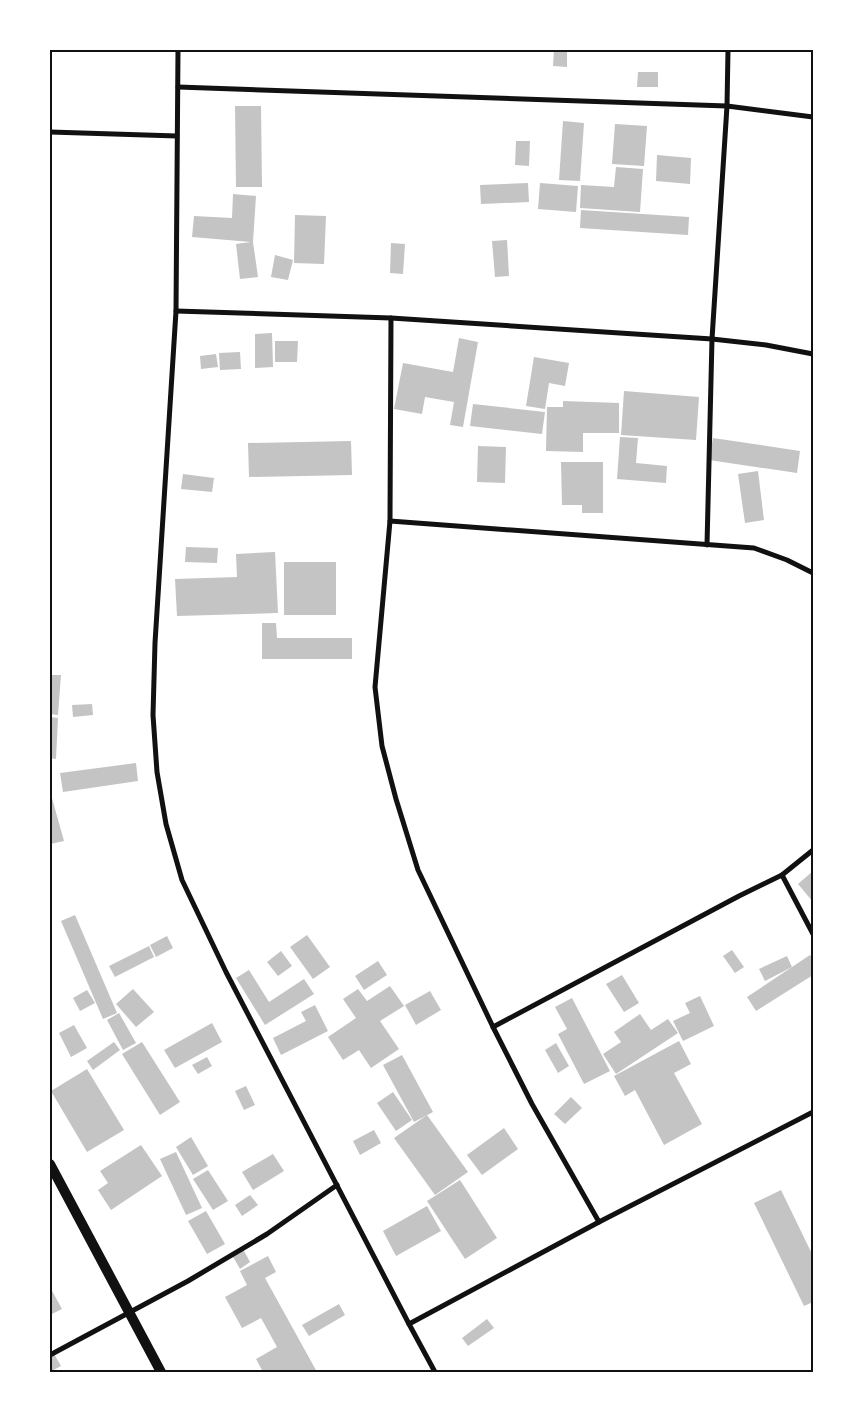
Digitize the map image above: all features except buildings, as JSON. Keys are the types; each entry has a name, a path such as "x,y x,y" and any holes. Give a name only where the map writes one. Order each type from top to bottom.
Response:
{"main road":[{"path":"50,1164 161,1372"}],"street":[{"path":"178,50 176,311 155,643 153,715 157,772 166,824 182,880 226,972 435,1372"},
{"path":"707,544 712,339 728,106 728,50"},
{"path":"178,86 728,106 813,117"},
{"path":"50,132 177,136"},
{"path":"176,311 391,318 712,339 766,345 813,354"},
{"path":"391,318 390,521 375,687 382,746 396,800 418,870 532,1104 599,1222"},
{"path":"390,521 754,548 787,560 813,573"},
{"path":"493,1027 782,875 813,850"},
{"path":"782,875 813,934"},
{"path":"409,1324 599,1222 813,1112"},
{"path":"50,1354 188,1282 267,1234 338,1186"}]}
